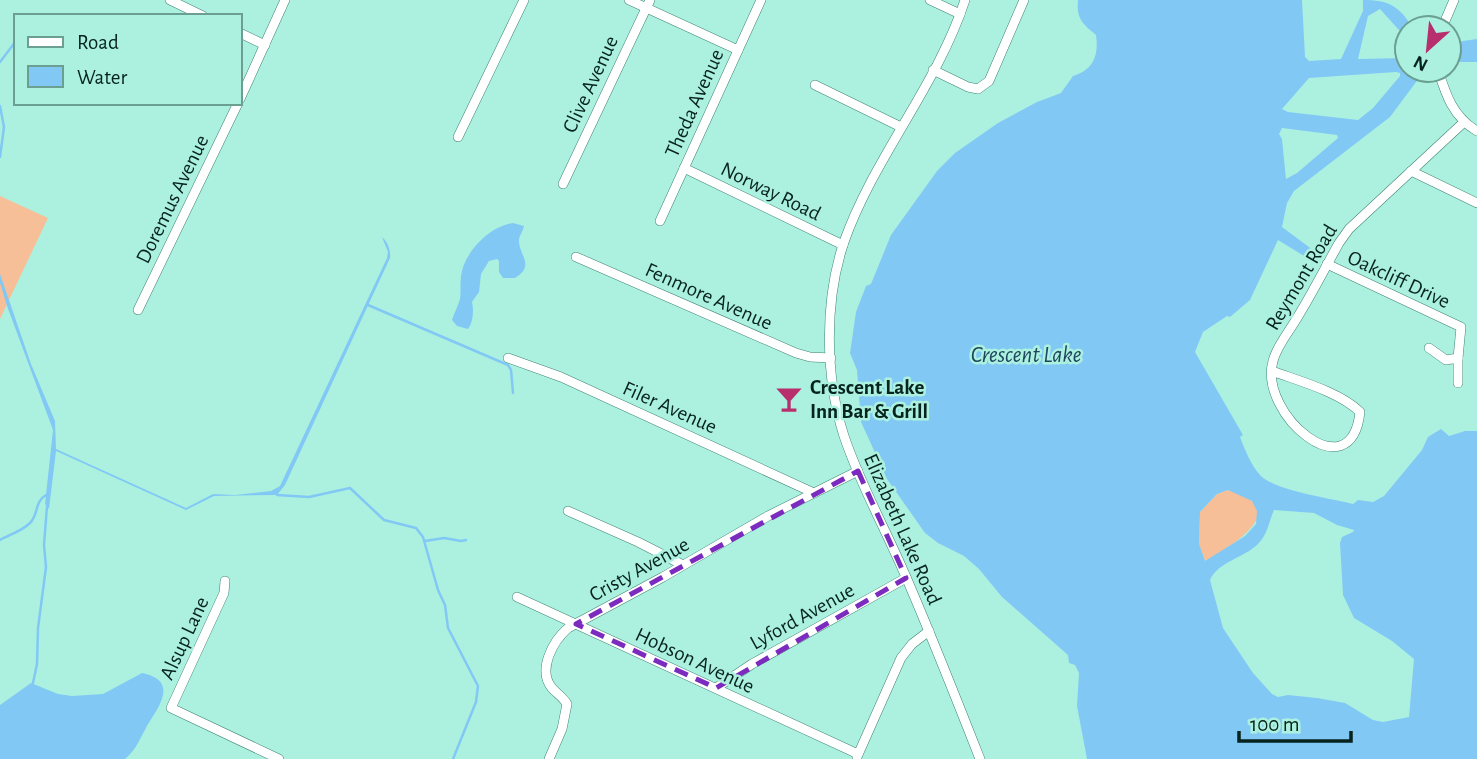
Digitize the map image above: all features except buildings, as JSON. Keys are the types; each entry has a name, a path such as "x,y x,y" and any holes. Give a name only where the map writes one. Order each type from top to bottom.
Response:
{"street":[{"path":"170,0 199,14"},
{"name":"Doremus Avenue","path":"242,95 285,0"},
{"path":"458,137 524,0"},
{"path":"629,0 648,4 738,50"},
{"name":"Theda Avenue","path":"660,220 761,0"},
{"path":"930,0 960,14"},
{"name":"Elizabeth Lake Road","path":"965,0 933,71 857,211 844,244 833,297 831,358 839,417 858,471 929,631 980,759"},
{"path":"933,71 978,89 989,81 1024,0"},
{"name":"Clive Avenue","path":"563,184 648,4"},
{"path":"242,34 265,45"},
{"path":"1443,84 1450,102 1463,123 1477,131"},
{"path":"815,85 901,127"},
{"name":"Doremus Avenue","path":"138,310 237,105"},
{"name":"Reymont Road","path":"1272,370 1280,345 1349,229 1463,123"},
{"name":"Norway Road","path":"684,168 844,244"},
{"path":"1411,171 1477,203"},
{"name":"Fenmore Avenue","path":"576,257 796,353 831,358"},
{"name":"Oakcliff Drive","path":"1328,264 1461,327 1458,358"},
{"path":"1429,348 1446,360 1458,358 1458,383"},
{"name":"Filer Avenue","path":"508,358 573,382 814,493"},
{"path":"1272,370 1352,405 1360,412 1357,426 1347,445 1338,448 1327,446 1307,436 1292,424 1280,407 1272,384 1272,370"},
{"name":"Cristy Avenue","path":"549,759 562,729 568,704 551,687 546,675 547,661 561,634 768,516 858,471"},
{"path":"568,511 683,565"},
{"name":"Lyford Avenue","path":"716,688 752,664 906,578"},
{"name":"Alsup Lane","path":"225,582 225,593 171,708 279,759"},
{"name":"Hobson Avenue","path":"517,597 716,688 858,757"},
{"path":"858,757 901,658 915,640 929,631"}],"highlighted area":[{"path":"858,471 906,578 716,688 576,624"}],"shaded area":[{"path":"0,196 48,218 0,319"},
{"path":"1228,490 1247,497 1257,506 1258,516 1253,526 1232,545 1205,561 1199,545 1200,512 1217,494"}],"water":[{"name":"Crescent Lake","path":"1078,0 1302,0 1305,57 1309,61 1341,59 1363,11 1363,0 1387,3 1403,14 1393,14 1393,23 1380,9 1368,16 1358,59 1393,58 1393,72 1309,78 1282,109 1288,112 1358,120 1373,108 1393,84 1415,84 1390,117 1294,191 1287,203 1282,227 1313,250 1309,259 1278,240 1250,300 1230,317 1227,316 1203,332 1195,352 1243,435 1240,437 1257,471 1267,481 1290,490 1353,504 1358,500 1373,502 1384,496 1422,450 1428,437 1441,429 1449,436 1465,431 1477,431 1477,759 1087,759 1077,706 1079,673 1075,665 1069,663 1068,655 1002,597 979,569 964,556 925,533 887,479 861,422 857,370 850,353 856,312 866,286 871,284 891,235 937,171 955,153 998,123 1037,102 1061,93 1073,76 1090,66 1095,56 1096,35 1087,28 1078,12","holes":["1282,128 1337,135 1338,138 1286,179 1282,139 1279,134","1228,490 1252,501 1257,511 1256,524 1245,536 1205,561 1199,544 1200,512 1217,494","1274,510 1314,513 1354,530 1342,537 1340,543 1343,595 1354,618 1392,641 1414,659 1409,717 1383,722 1373,720 1345,703 1288,695 1278,697 1253,673 1223,628 1210,580 1219,568 1258,544 1266,532"]},
{"path":"1477,39 1477,62 1463,62 1463,41"},
{"path":"513,223 524,226 519,240 525,261 524,269 515,278 503,278 499,272 499,261 489,261 481,274 479,292 472,302 473,316 470,326 468,329 457,326 452,320 460,299 461,276 467,258 487,235"},
{"path":"382,237 389,247 390,258 285,485 277,495 214,496 186,510 56,451 49,509 45,504 53,430 7,306 0,274 31,364 55,421 56,449 186,508 213,494 235,495 271,491 280,486 387,258 388,252"},
{"path":"142,673 161,682 163,696 137,745 125,759 0,759 0,705 31,683 58,694 103,694"}],"waterway":[{"path":"0,62 14,44"},
{"path":"0,106 4,127 0,157"},
{"path":"368,305 508,365 513,393"},
{"path":"277,495 309,497 350,488 384,520 416,528 423,537 445,605 448,628 478,686 476,702 453,759"},
{"path":"0,540 30,523 40,501 46,495"},
{"path":"33,683 46,567 44,545 47,506"},
{"path":"425,541 444,538 466,540"}],"place":[{"name":"Crescent Lake Inn Bar & Grill","path":"789,399"}]}
